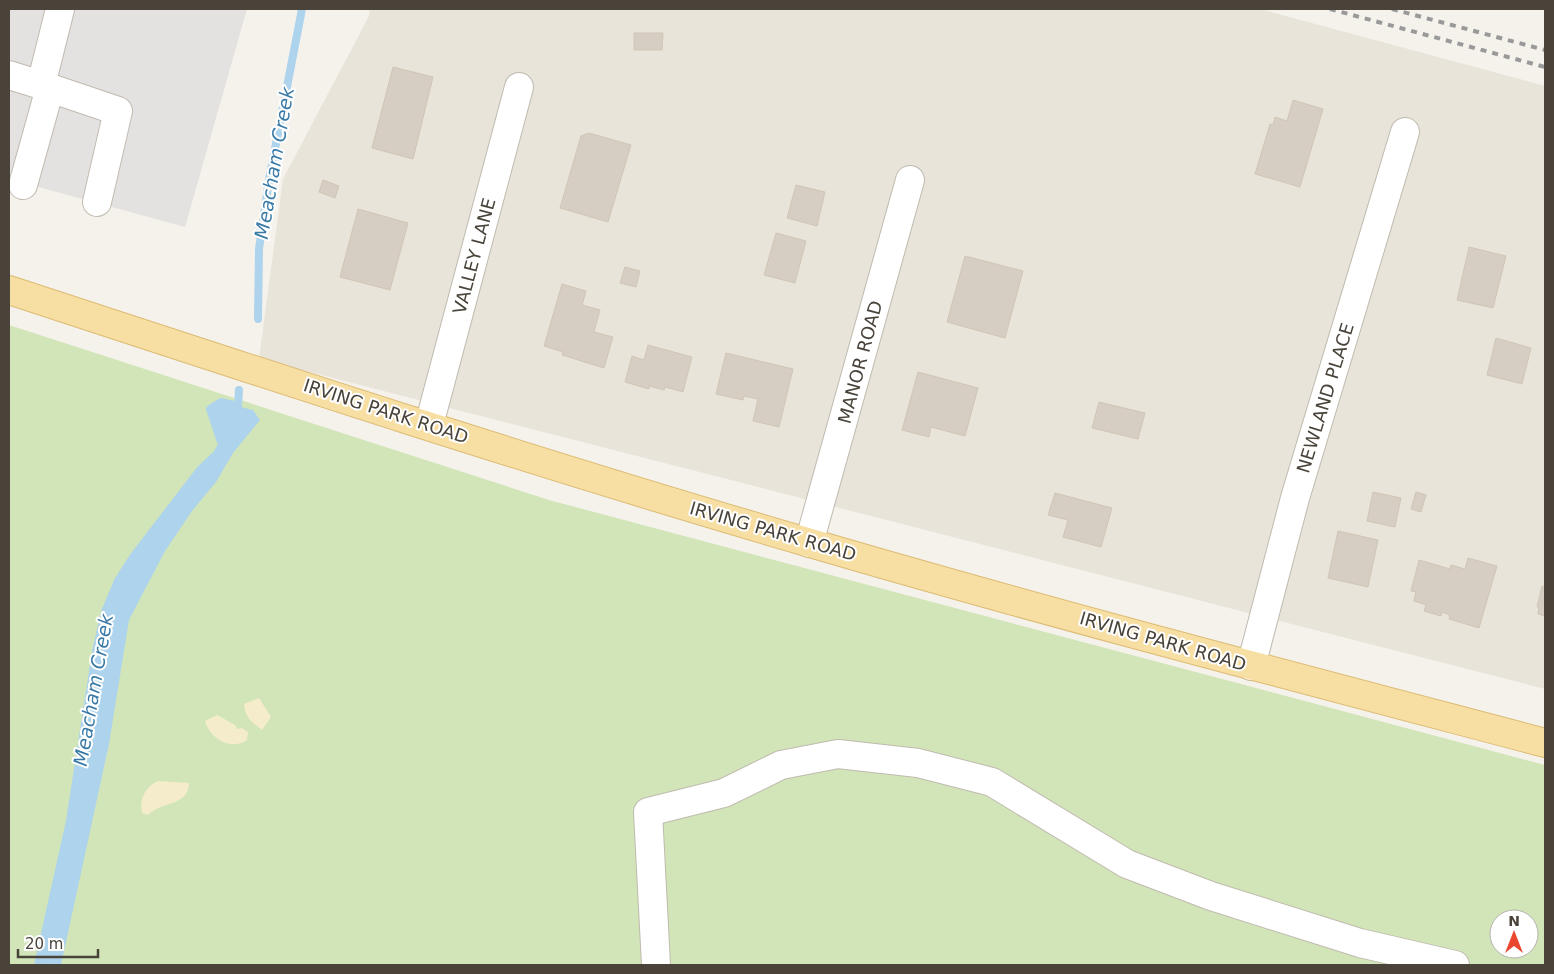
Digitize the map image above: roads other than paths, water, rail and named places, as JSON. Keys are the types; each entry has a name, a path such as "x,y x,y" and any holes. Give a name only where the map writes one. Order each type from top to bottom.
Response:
{"main road":[{"name":"IRVING PARK ROAD","path":"9,290 430,425 810,543 1251,666 1545,743"}],"street":[{"path":"23,185 46,86 60,9"},
{"path":"9,75 118,111 97,202"},
{"name":"VALLEY LANE","path":"430,425 519,87"},
{"name":"NEWLAND PLACE","path":"1251,666 1295,498 1405,132"},
{"name":"MANOR ROAD","path":"810,543 910,180"},
{"path":"656,965 648,812 724,793 781,765 838,754 918,763 992,782 1127,864 1211,896 1360,943 1455,965"}],"water":[{"name":"Meacham Creek","path":"221,402 253,410 260,420 233,453 216,482 192,511 165,551 129,620 109,744 61,965 38,965 70,821 96,652 105,612 118,581 134,556 200,470 217,454 222,445 210,409"}],"waterway":[{"name":"Meacham Creek","path":"258,319 259,249 269,180 302,9"},
{"name":"Meacham Creek","path":"38,965 70,821 96,652 105,612 118,581 134,556 200,470 217,454 222,445 210,409 221,402 238,406 239,390"}],"railway":[{"path":"1330,9 1545,67"},
{"path":"1392,9 1545,50"}]}
